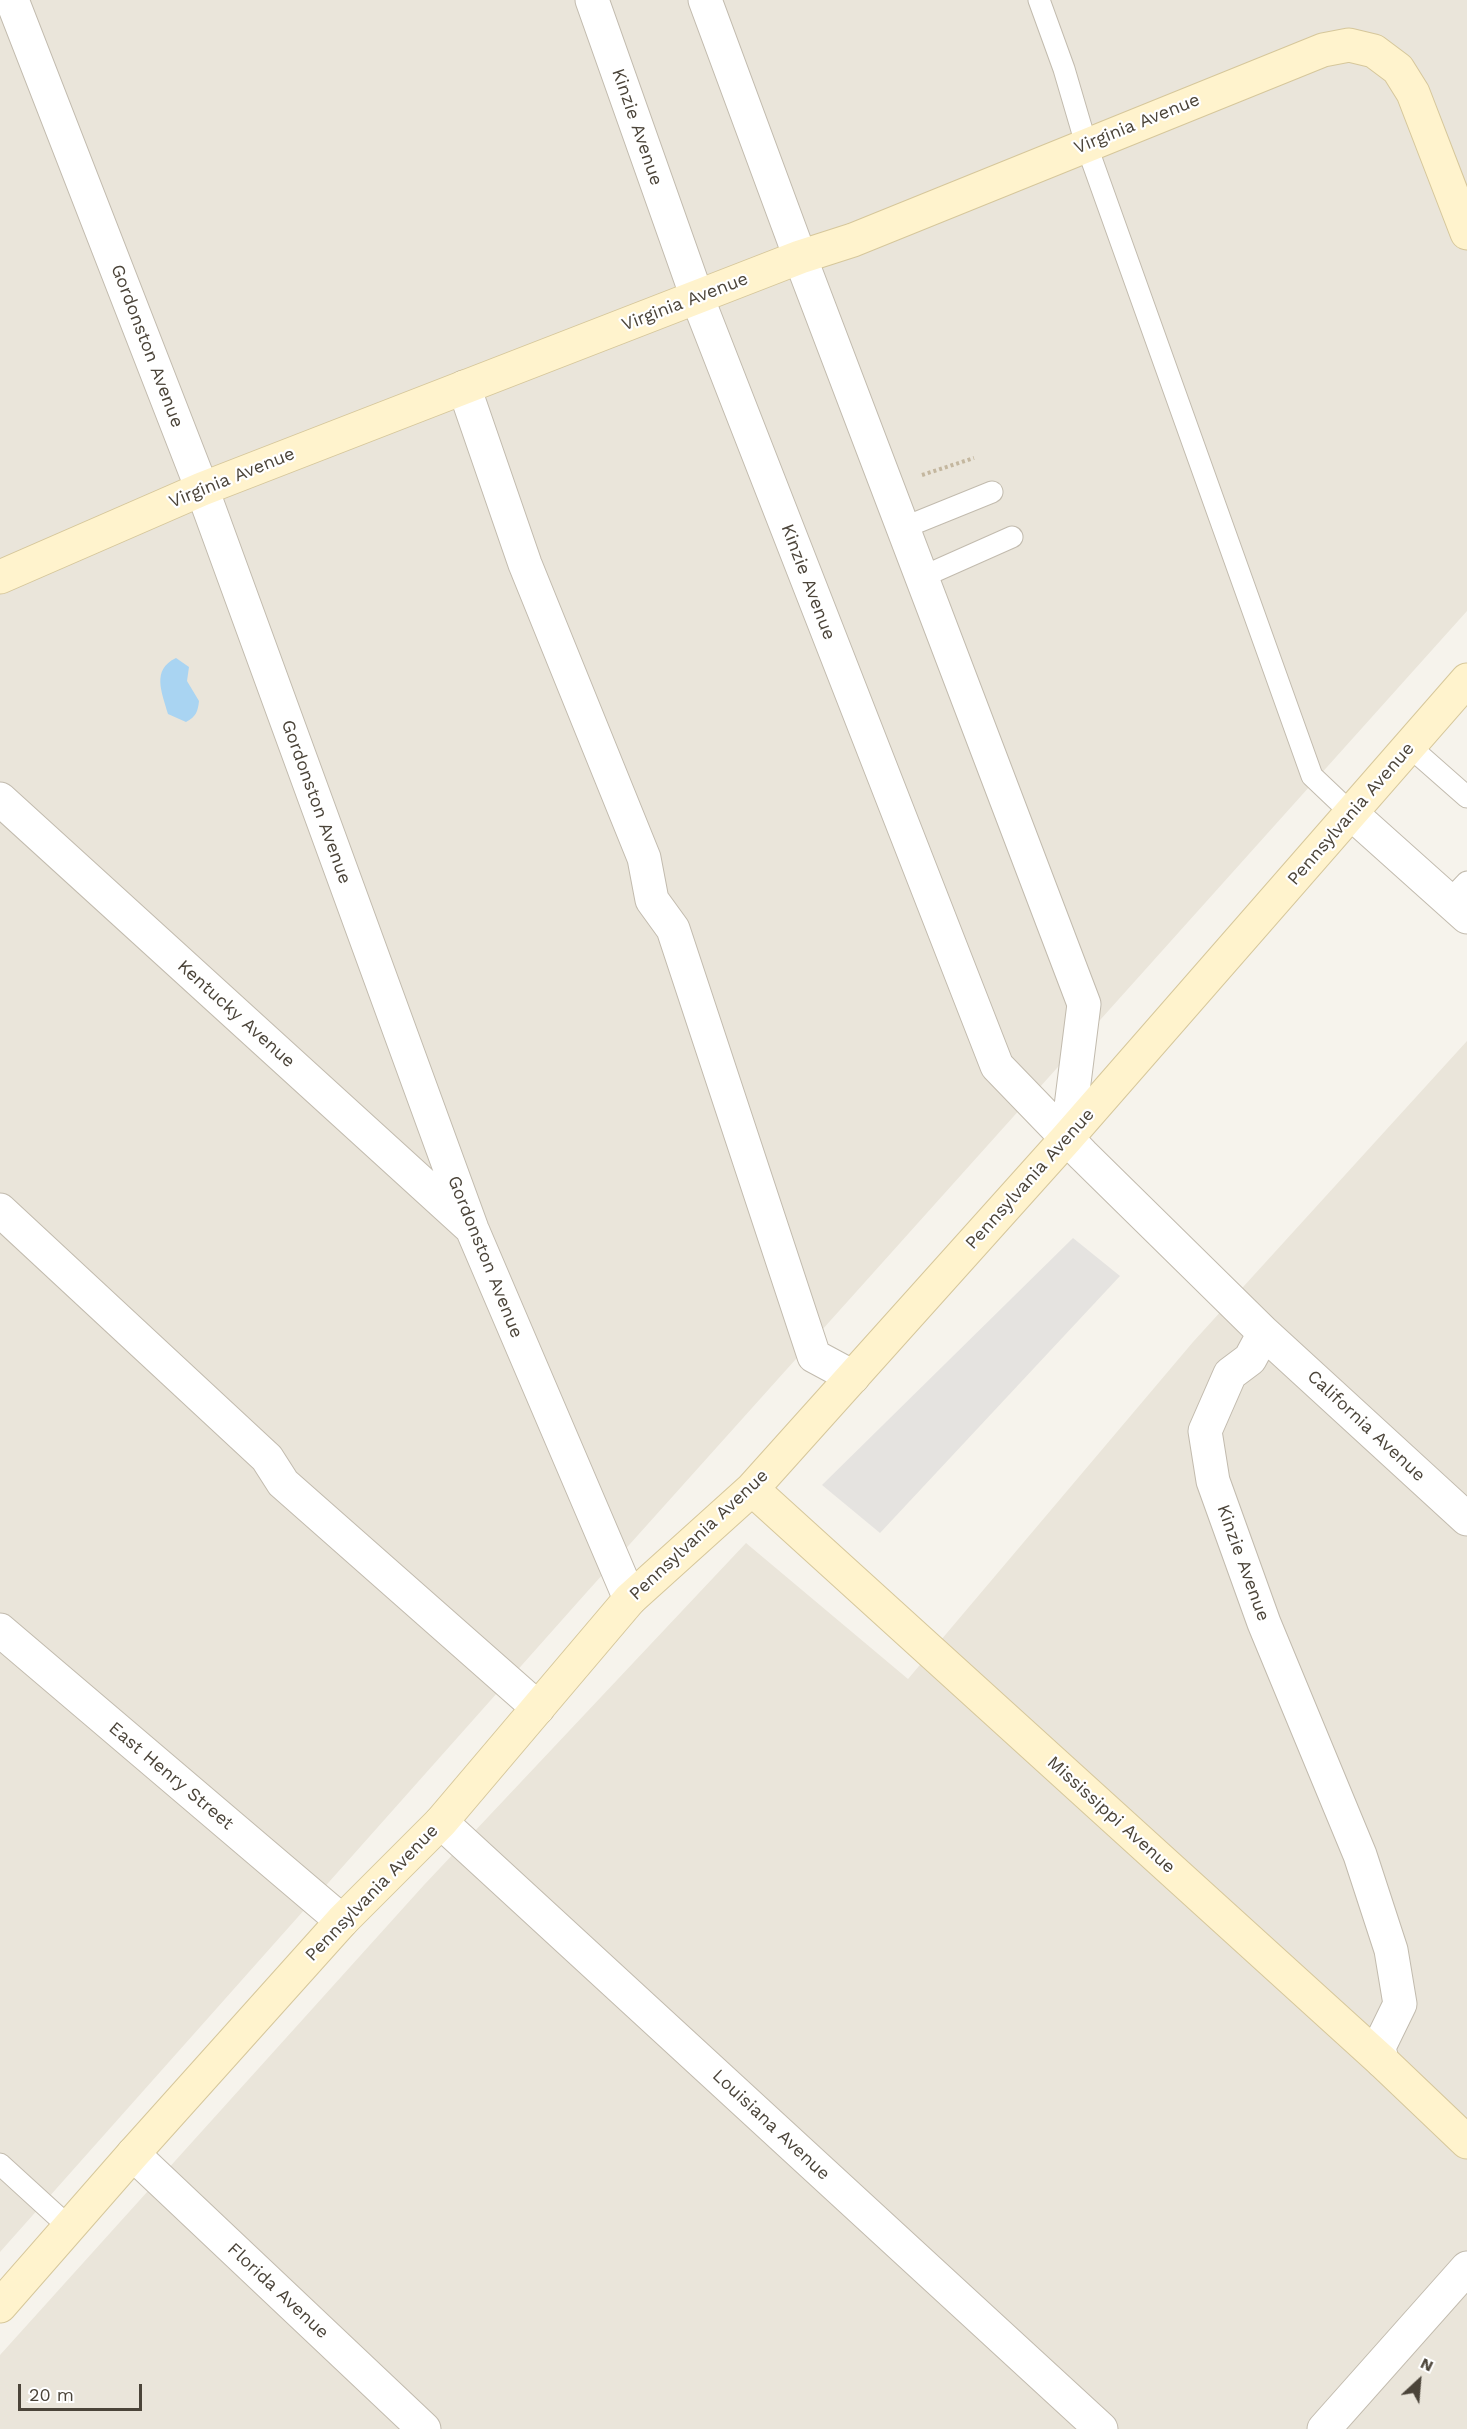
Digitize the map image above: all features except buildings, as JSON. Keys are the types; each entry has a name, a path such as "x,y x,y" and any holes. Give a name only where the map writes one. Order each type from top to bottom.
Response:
{"street":[{"name":"Gordonston Avenue","path":"12,0 202,489 472,1229 630,1599"},
{"name":"Kinzie Avenue","path":"592,0 697,297 997,1066 1264,1333 1250,1359 1230,1374 1205,1431 1213,1481 1264,1623 1360,1855 1391,1950 1400,2004 1380,2047 1382,2061"},
{"path":"705,0 800,257 1084,1004 1067,1138"},
{"name":"Virginia Avenue","path":"0,577 202,489 800,257 853,240 1323,50 1349,45 1374,51 1398,69 1413,93 1467,233"},
{"path":"464,387 525,564 644,858 652,900 673,928 814,1356 853,1377"},
{"name":"Pennsylvania Avenue","path":"0,2306 342,1921 441,1822 630,1599 752,1489 1067,1138 1467,680"},
{"name":"Kentucky Avenue","path":"0,799 472,1229"},
{"path":"1352,814 1461,900"},
{"path":"0,1210 267,1458 284,1483 538,1708"},
{"name":"California Avenue","path":"1264,1333 1467,1519"},
{"name":"Mississippi Avenue","path":"752,1489 1382,2061 1467,2142"},
{"name":"East Henry Street","path":"0,1630 342,1921"},
{"name":"Louisiana Avenue","path":"441,1822 1101,2429"},
{"name":"Florida Avenue","path":"133,2154 424,2429"},
{"path":"1324,2429 1467,2268"}],"lane":[{"path":"1039,0 1064,69 1086,144 1312,776 1352,814"},
{"path":"903,528 992,492"},
{"path":"922,577 1012,537"},
{"path":"1409,746 1454,775 1467,797"},
{"path":"0,2164 69,2227"}],"path":[{"path":"888,487 974,458"}],"shaded area":[{"path":"0,0 1467,0 1467,611 586,1593 0,2252"},
{"path":"1467,1041 1467,2429 0,2429 0,2355 424,1885 746,1543 908,1679 1193,1342"},
{"path":"1073,1238 1120,1276 880,1533 822,1485"}],"water":[{"path":"176,658 189,667 187,681 199,701 196,713 186,722 168,714 161,690 163,669"}]}
